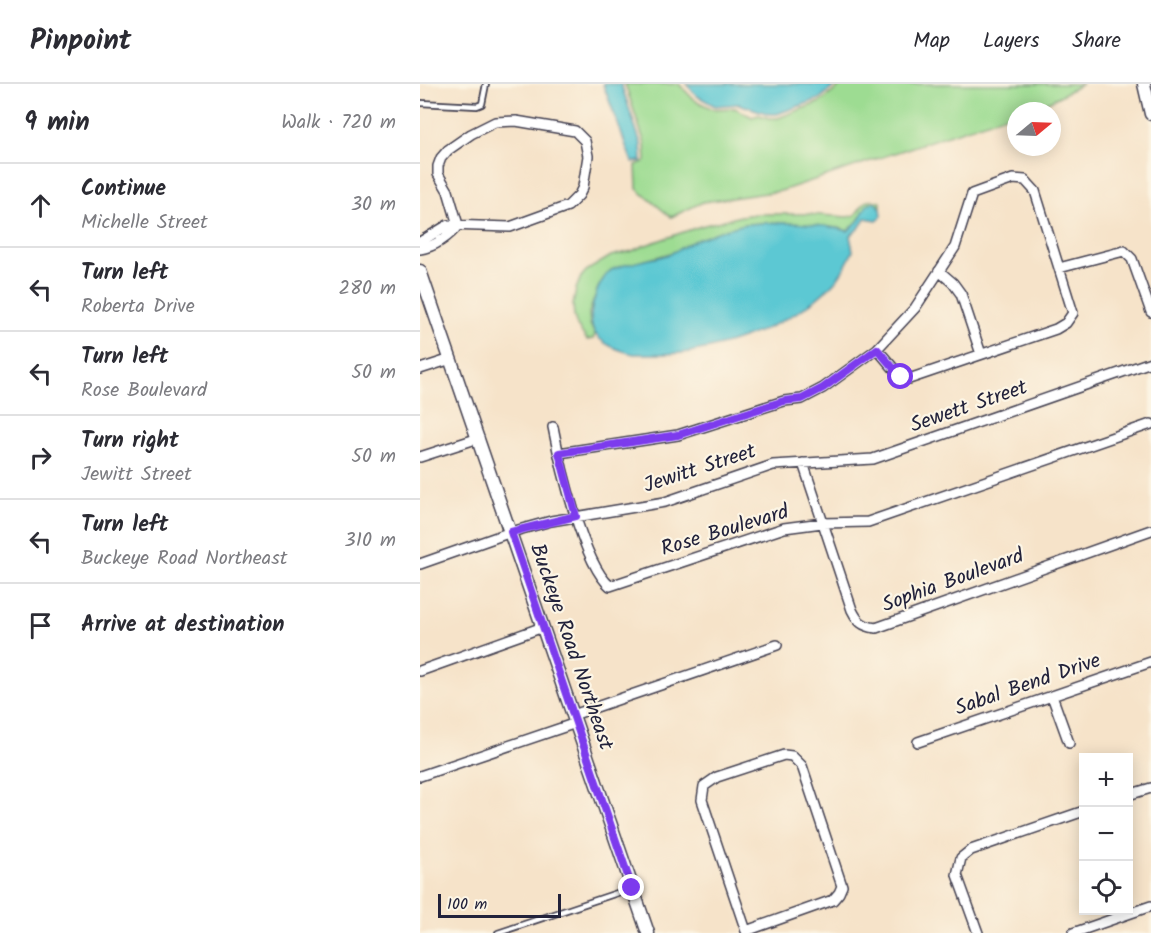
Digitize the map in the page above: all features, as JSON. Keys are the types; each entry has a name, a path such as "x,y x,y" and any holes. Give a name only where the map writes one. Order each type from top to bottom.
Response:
{"street":[{"path":"1144,84 1151,114"},
{"path":"420,242 448,225 510,227 568,206 579,195 583,187 588,156 585,141 575,131 516,122 495,123 471,134 448,150 438,166 438,174 448,191 458,225"},
{"path":"559,453 678,435 784,401 802,399 831,383 877,349 915,308 956,247 972,194 1013,179 1025,180 1035,191 1073,313 1066,323 909,379 901,377 877,349"},
{"path":"420,249 427,248 452,233 458,225"},
{"path":"1059,268 1124,250 1132,259 1151,312"},
{"name":"Buckeye Road Northeast","path":"420,271 648,933"},
{"path":"939,271 953,283 961,294 981,354"},
{"path":"420,369 451,359"},
{"name":"Sewett Street","path":"798,464 873,459 1151,362"},
{"name":"Rose Boulevard","path":"553,427 576,516 592,562 602,580 610,586 784,528 822,523 868,522 1151,424"},
{"path":"420,457 479,438"},
{"name":"Jewitt Street","path":"420,564 511,532 576,516 666,502 773,465 798,464"},
{"name":"Sophia Boulevard","path":"798,464 858,621 865,627 876,628 1151,530"},
{"path":"420,670 543,627"},
{"path":"420,776 777,645"},
{"name":"Sabal Bend Drive","path":"918,742 1151,662"},
{"path":"1052,696 1069,743"},
{"path":"792,756 802,766 842,886 832,900 742,932 702,800 704,786 726,774 776,757 792,756"},
{"path":"1133,793 1151,788"},
{"path":"978,933 957,875 961,858 971,850 1079,812"},
{"path":"1072,933 1151,906"}],"lane":[{"path":"420,103 477,106 482,104 486,84"},
{"path":"498,933 632,888"}],"green space":[{"path":"625,84 679,84 694,100 713,109 735,108 752,117 759,115 778,118 820,102 843,84 1082,84 1047,102 1007,102 1007,115 781,191 703,202 671,217 637,189 636,165 646,161 645,144"},
{"path":"871,200 881,202 881,208 878,205 848,231 839,228 766,223 746,224 685,245 678,251 611,270 598,288 589,313 590,324 595,335 593,339 587,340 577,326 573,305 581,277 586,271 611,256 632,251 701,226 741,216 805,214 848,217 855,215 865,202"}],"water":[{"path":"603,84 621,84 641,144 642,161 632,162"},
{"path":"686,84 837,84 819,99 777,114 769,114 739,104 715,106 697,96"},
{"path":"874,202 881,208 882,216 877,220 865,218 860,227 850,236 853,251 837,279 807,306 749,336 729,343 682,353 634,354 621,351 602,341 592,327 592,307 597,291 601,282 614,269 667,255 696,240 742,225 799,223 848,231 858,221 867,205"}],"route":[{"path":"632,888 511,532 576,516 559,453 678,435 784,401 802,399 854,368 877,349 901,377"}]}
